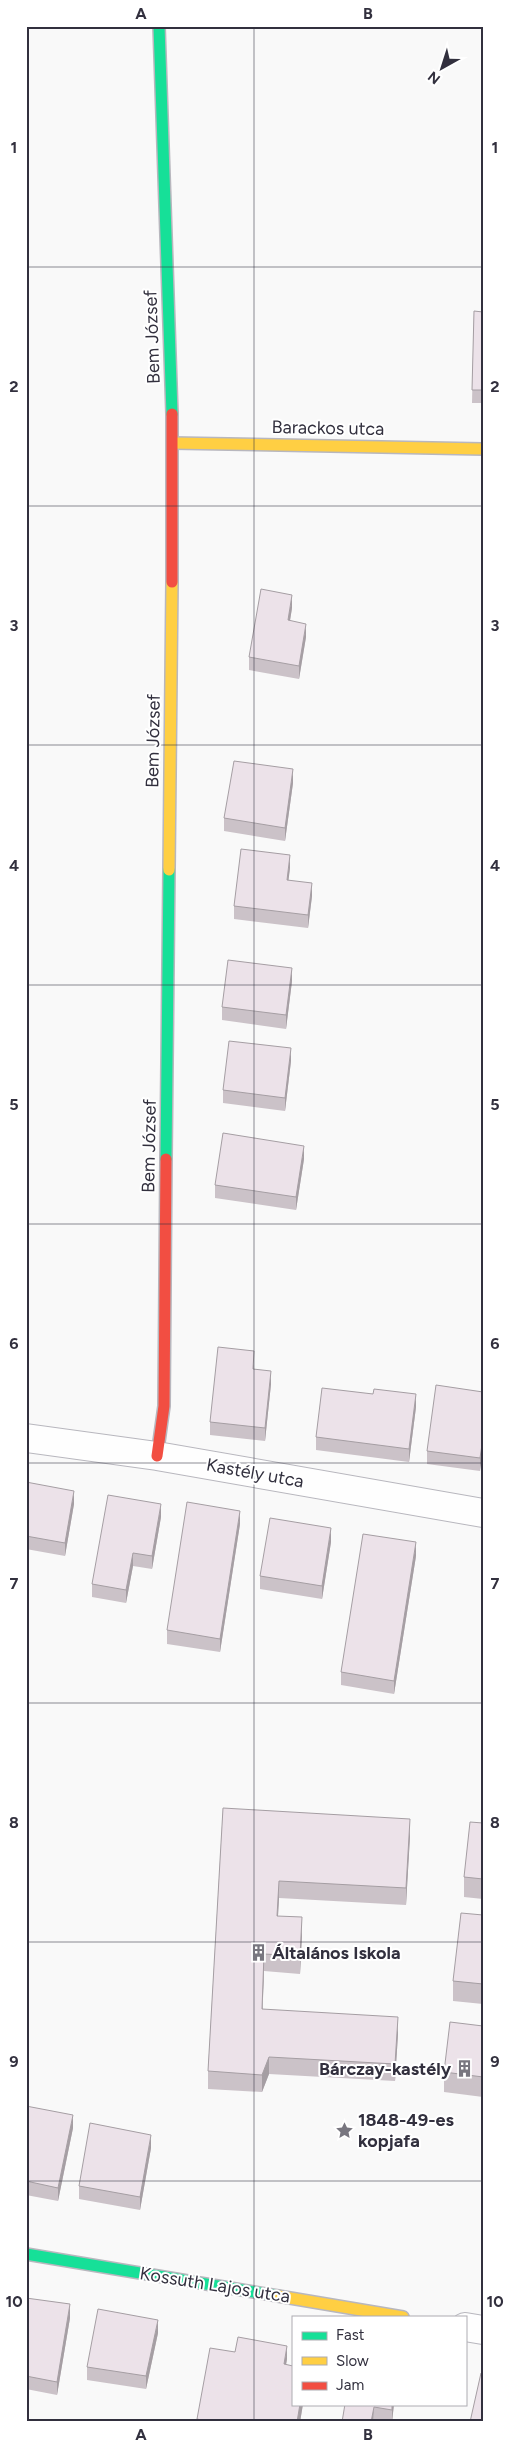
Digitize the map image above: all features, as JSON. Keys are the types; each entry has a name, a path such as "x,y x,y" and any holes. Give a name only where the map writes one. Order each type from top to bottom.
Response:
{"street":[{"name":"Bem József","path":"157,1456 164,1406 173,442 159,26"},
{"name":"Barackos utca","path":"173,442 483,449"},
{"name":"Kastély utca","path":"26,1438 157,1456 483,1512"},
{"name":"Kossuth Lajos utca","path":"26,2254 397,2316"},
{"path":"466,2327 483,2330"}],"building":[{"path":"474,311 483,312 483,390 472,390"},
{"path":"261,589 292,595 288,620 306,624 299,666 249,657"},
{"path":"234,761 293,769 285,828 224,818"},
{"path":"241,849 290,855 287,880 312,883 308,915 234,906"},
{"path":"228,960 292,968 286,1015 222,1007"},
{"path":"229,1041 291,1048 285,1098 223,1090"},
{"path":"223,1133 304,1146 296,1197 215,1185"},
{"path":"218,1347 254,1351 253,1369 271,1371 265,1428 210,1422"},
{"path":"436,1385 483,1392 483,1438 480,1458 427,1451"},
{"path":"322,1388 373,1394 374,1389 416,1394 409,1449 316,1437"},
{"path":"26,1482 74,1491 65,1543 26,1536"},
{"path":"108,1495 161,1504 152,1556 133,1553 126,1590 92,1584"},
{"path":"187,1502 240,1511 220,1639 167,1630"},
{"path":"270,1518 331,1528 322,1586 260,1576"},
{"path":"363,1534 416,1542 394,1681 341,1672"},
{"name":"Általános Iskola","path":"223,1808 410,1819 406,1888 279,1881 277,1916 302,1917 300,1956 264,1954 262,2009 398,2017 395,2064 269,2057 262,2075 208,2071"},
{"path":"470,1822 483,1823 483,1879 464,1877"},
{"path":"461,1913 483,1915 483,1984 453,1981"},
{"path":"450,2022 483,2026 483,2077 444,2072"},
{"path":"26,2106 73,2115 58,2188 26,2181"},
{"path":"90,2123 151,2135 140,2197 79,2186"},
{"path":"26,2298 70,2304 57,2382 26,2376"},
{"path":"98,2309 158,2320 146,2376 87,2367"},
{"path":"238,2337 287,2346 284,2364 292,2366 292,2406 300,2406 297,2422 210,2422 197,2419 210,2348 235,2352"},
{"path":"481,2373 483,2374 483,2422 470,2422"},
{"path":"345,2406 392,2406 392,2410 374,2407 371,2422 342,2422"}],"traffic: fast":[{"path":"159,26 172,414"},
{"path":"166,1159 169,870"},
{"path":"26,2254 278,2296"}],"traffic: slow":[{"path":"173,443 483,449"},
{"path":"169,870 172,582"},
{"path":"278,2296 397,2316"}],"traffic: jam":[{"path":"172,414 172,582"},
{"path":"157,1456 164,1406 166,1159"}],"place":[{"name":"Általános Iskola","path":"258,1953"},
{"name":"Bárczay-kastély","path":"465,2069"},
{"name":"1848-49-es kopjafa","path":"344,2130"}]}
